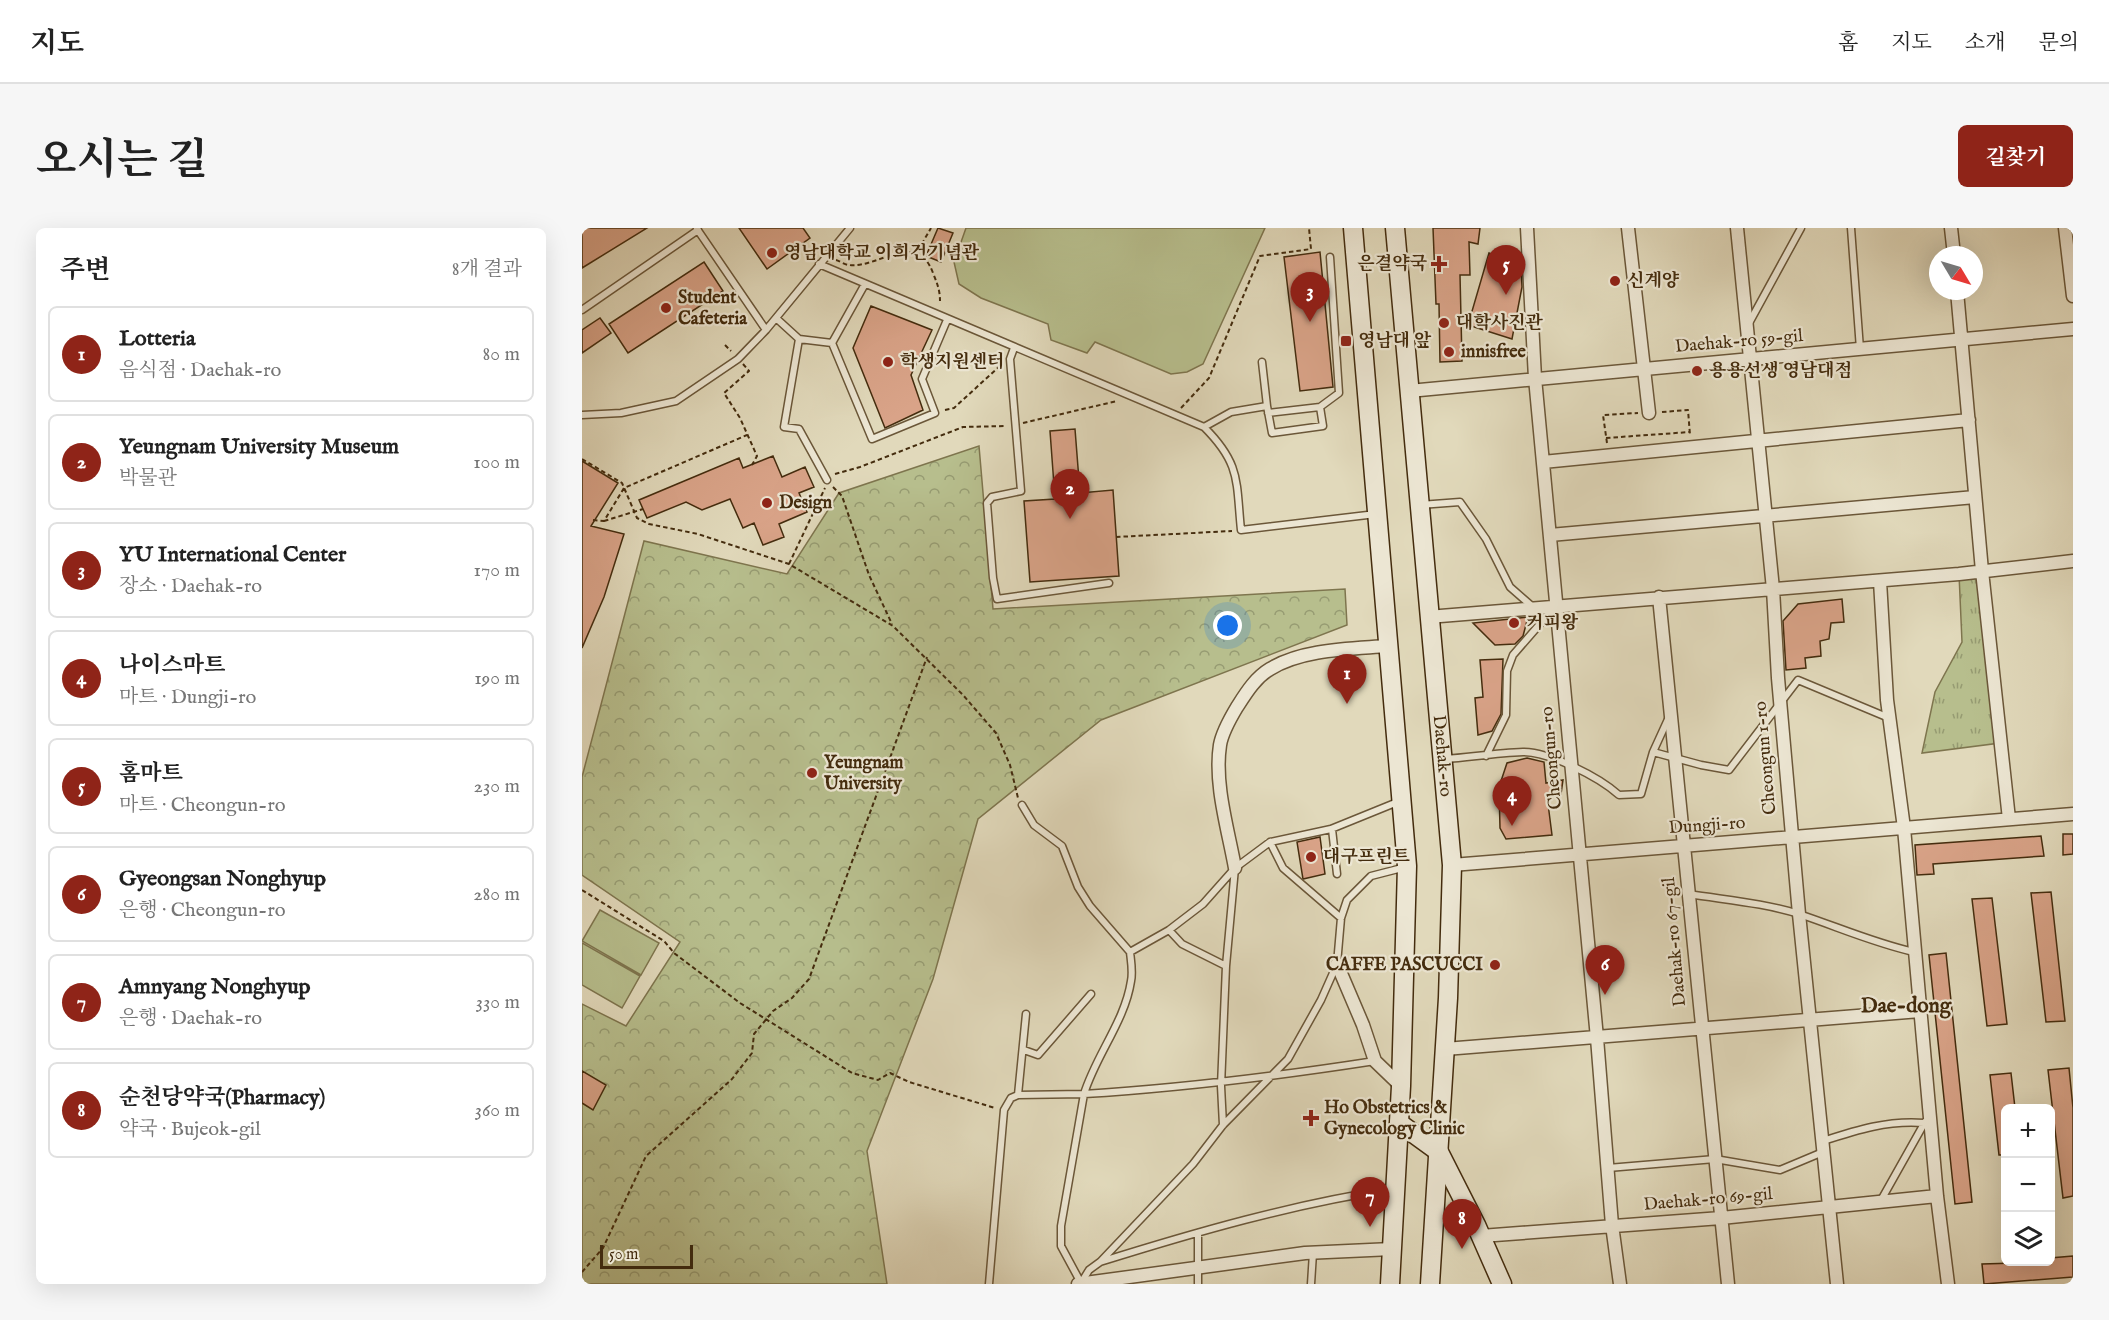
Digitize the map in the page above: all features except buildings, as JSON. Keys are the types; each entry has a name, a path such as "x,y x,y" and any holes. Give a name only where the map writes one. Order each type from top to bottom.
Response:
{"main road":[{"path":"1353,228 1407,866 1401,1086 1390,1284"},
{"name":"Daehak-ro","path":"1395,228 1428,617 1452,865 1445,1049 1430,1284"},
{"path":"1399,1123 1439,1152 1502,1284"}],"street":[{"name":"Cheongun-ro","path":"1527,228 1535,378 1597,1038 1612,1226 1620,1284"},
{"path":"1628,228 1649,412"},
{"name":"Cheongun 1-ro","path":"1737,228 1752,360 1773,589 1791,838 1837,1284"},
{"path":"1951,228 1953,246"},
{"path":"2065,228 2073,296"},
{"path":"1958,300 1982,571 2009,819"},
{"name":"Daehak-ro 59-gil","path":"1409,391 2073,329"},
{"path":"1543,462 1969,420"},
{"path":"1550,535 1975,497"},
{"path":"1428,617 1880,580 2073,561"},
{"path":"1880,580 1890,719 1904,828 1920,1011 1927,1119 1948,1284"},
{"name":"Daehak-ro 67-gil","path":"1659,597 1700,1029 1728,1284"},
{"path":"1235,868 1224,808 1220,743 1233,714 1250,687 1268,670 1286,661 1324,652 1387,646"},
{"name":"Dungji-ro","path":"1452,865 2073,814"},
{"path":"1337,964 1364,1025 1375,1061 1401,1086"},
{"path":"1445,1049 1920,1011"},
{"name":"Daehak-ro 69-gil","path":"1481,1236 1721,1218 1936,1196"},
{"path":"1080,1284 1313,1252 1392,1249"}],"lane":[{"path":"582,415 621,413 676,400 738,359 766,330 850,228"},
{"path":"1748,326 1801,228"},
{"path":"1851,228 1860,349"},
{"path":"582,310 698,229 766,330"},
{"path":"1204,427 1231,412 1320,407 1339,393 1330,257"},
{"path":"819,264 1204,427 1223,446 1234,468 1241,530 1376,514"},
{"path":"832,343 865,284"},
{"path":"776,318 799,339 832,343"},
{"path":"832,343 872,439 935,413 922,379 947,320"},
{"path":"799,339 784,427 799,429 827,480"},
{"path":"1014,348 1010,359 1021,491 992,497 987,502 993,578 997,599 1109,583"},
{"path":"1262,362 1272,433 1323,426 1320,407"},
{"path":"1419,506 1460,502 1486,539 1510,587 1534,608"},
{"path":"1486,756 1506,715 1507,671 1513,656 1556,606"},
{"path":"1653,752 1729,770 1798,680 1890,719"},
{"path":"1442,760 1525,752 1571,767 1607,784 1619,795 1641,794 1653,752 1671,713"},
{"path":"1130,952 1170,930 1203,904 1235,868 1270,842 1332,829 1401,801"},
{"path":"1023,805 1034,825 1062,846 1078,887 1090,906 1130,952 1132,979 1125,1006 1090,1075 1084,1094 1061,1226 1061,1246 1080,1284"},
{"path":"1332,829 1337,874"},
{"path":"1270,842 1283,868 1341,918"},
{"path":"1080,1284 1089,1270 1100,1262 1193,1164 1223,1125 1288,1059 1301,1039 1337,964 1341,918 1347,900 1371,876 1407,866"},
{"path":"1223,1125 1221,1083 1226,966 1235,868"},
{"path":"1688,894 1799,914 1849,934 1914,952"},
{"path":"1170,930 1182,945 1226,966"},
{"path":"1024,1050 1038,1055 1091,994"},
{"path":"1018,1095 1026,1014"},
{"path":"989,1284 1004,1110 1011,1098 1018,1095 1084,1094 1221,1083 1375,1061"},
{"path":"1608,1168 1715,1159 1780,1170 1866,1127 1927,1119"},
{"path":"1880,1202 1927,1119"},
{"path":"1100,1262 1297,1207 1365,1192 1396,1189"},
{"path":"1198,1233 1198,1284"},
{"path":"1311,1284 1313,1252"}],"path":[{"path":"910,253 920,247 931,228"},
{"path":"1174,415 1209,378 1260,256 1311,249 1310,228"},
{"path":"858,264 910,253 919,254 931,268 940,291 940,301"},
{"path":"935,413 954,408 992,370 1010,359"},
{"path":"789,564 827,480 838,471 860,467 963,427 1016,424 1122,400"},
{"path":"729,401 757,456 752,465"},
{"path":"1608,455 1603,415 1688,410 1692,447"},
{"path":"1606,438 1690,432"},
{"path":"604,521 624,488 747,435"},
{"path":"582,460 622,483 637,518 649,524 698,534 789,564 893,626 927,657 996,733 1010,765 1018,799 1023,805"},
{"path":"827,480 842,496 869,575 893,626"},
{"path":"592,520 604,521 643,509"},
{"path":"1116,537 1241,530"},
{"path":"582,1272 603,1248 646,1156 732,1079 752,1053 754,1034 766,1019 809,979 927,657"},
{"path":"582,890 664,941 674,952 740,1003 852,1073 878,1080 890,1073 909,1082 1004,1110"}],"green space":[{"path":"966,228 1265,228 1203,364 1187,372 1171,374 1095,342 1087,353 1051,340 1048,324 981,298 959,284 954,262"},
{"path":"979,446 993,609 1345,589 1347,625 1101,720 978,819 933,979 867,1151 887,1284 582,1284 582,1004 626,1026 680,942 582,875 582,777 644,541 787,574 839,493"},
{"path":"1982,571 2000,743 1922,753 1935,692 1962,642 1959,574"},
{"path":"600,910 659,943 641,975 582,941"},
{"path":"582,943 640,976 622,1008 582,985"}],"place":[{"name":"영남대학교 이희건기념관","path":"772,253"},
{"name":"은결약국","path":"1439,264"},
{"name":"신계양","path":"1615,281"},
{"name":"홈마트","path":"1506,295"},
{"name":"Student Cafeteria","path":"666,308"},
{"name":"YU International Center","path":"1310,322"},
{"name":"대학사진관","path":"1444,323"},
{"name":"영남대 앞","path":"1346,341"},
{"name":"innisfree","path":"1449,352"},
{"name":"학생지원센터","path":"888,362"},
{"name":"용용선생 영남대점","path":"1697,371"},
{"name":"Design","path":"767,503"},
{"name":"Yeungnam University Museum","path":"1070,519"},
{"name":"커피왕","path":"1514,623"},
{"name":"Lotteria","path":"1347,704"},
{"name":"Yeungnam University","path":"812,773"},
{"name":"나이스마트","path":"1512,826"},
{"name":"대구프린트","path":"1311,857"},
{"name":"CAFFE PASCUCCI","path":"1495,965"},
{"name":"Gyeongsan Nonghyup","path":"1605,995"},
{"name":"Ho Obstetrics & Gynecology Clinic","path":"1311,1118"},
{"name":"Amnyang Nonghyup","path":"1370,1227"},
{"name":"순천당약국(Pharmacy)","path":"1462,1249"}],"district":[{"name":"Dae-dong","path":"1906,1006"}]}
